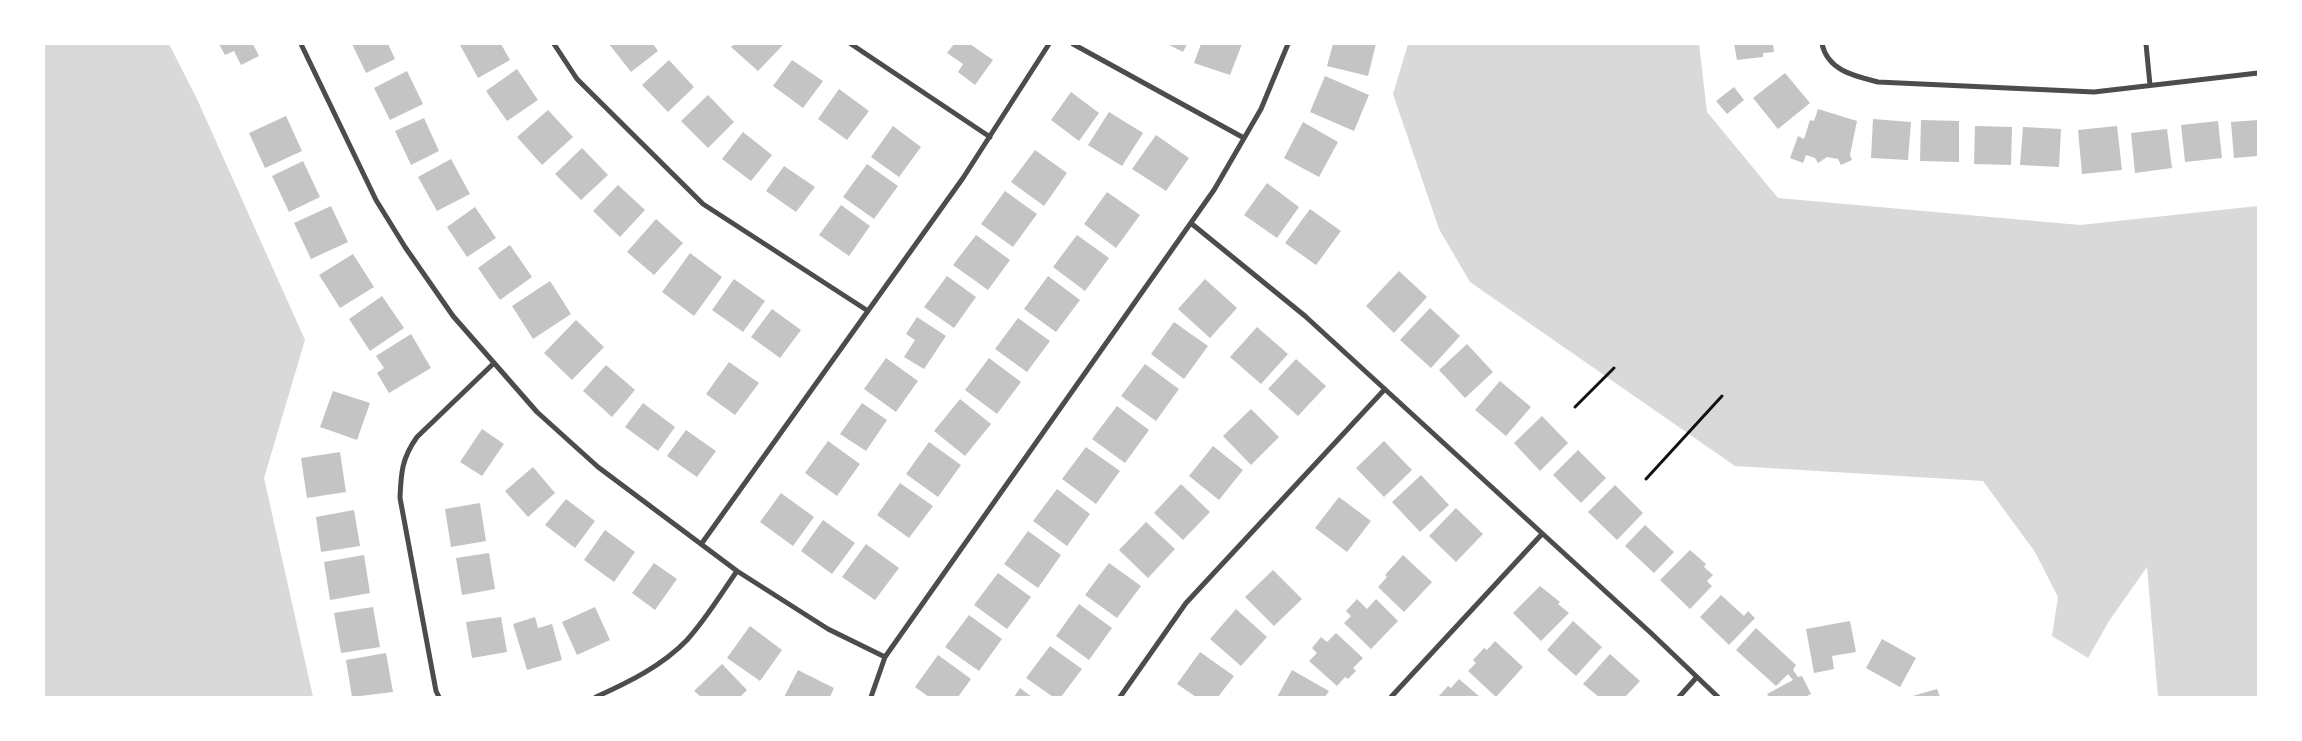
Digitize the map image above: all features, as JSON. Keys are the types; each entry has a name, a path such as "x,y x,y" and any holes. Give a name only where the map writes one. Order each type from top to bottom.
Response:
{"street":[{"path":"301,44 381,208 453,316 537,412 598,467 649,507 702,543 737,572 828,629 885,657"},
{"path":"554,44 578,79 703,204 868,311"},
{"path":"851,44 990,137"},
{"path":"702,543 990,137 1049,44"},
{"path":"1073,44 1244,138"},
{"path":"871,697 885,657 1192,224 1264,102 1288,44"},
{"path":"1822,44 1826,56 1837,68 1851,76 1878,82 2094,92 2258,73"},
{"path":"2146,44 2150,85"},
{"path":"1192,224 1305,316 1652,634 1718,697"},
{"path":"439,697 436,691 400,498 401,470 408,450 417,436 494,363"},
{"path":"1120,697 1186,603 1385,389"},
{"path":"1391,697 1542,534"},
{"path":"596,697 648,672 679,648 700,624 737,572"},
{"path":"1679,697 1696,678"}],"path":[{"path":"1575,407 1614,368"},
{"path":"1646,479 1722,396"}],"shaded area":[{"path":"44,44 169,44 197,99 305,340 264,478 313,697 44,697"},
{"path":"1408,44 1699,44 1707,112 1778,198 2080,225 2258,206 2258,697 2158,697 2147,567 2109,621 2088,658 2052,636 2058,597 2035,552 1983,481 1735,466 1470,282 1439,229 1393,94"}],"building":[{"path":"219,44 253,44 259,56 241,65 234,51 225,55"},
{"path":"352,44 388,44 395,59 366,73"},
{"path":"501,44 510,60 478,78 460,45"},
{"path":"609,44 653,44 658,51 631,72"},
{"path":"734,44 783,45 758,71 731,47"},
{"path":"954,44 970,44 993,60 975,85 958,72 963,64 947,53"},
{"path":"1167,44 1187,44 1183,52"},
{"path":"1201,44 1242,44 1230,75 1194,63"},
{"path":"1333,44 1376,44 1368,76 1327,66"},
{"path":"1734,44 1773,44 1774,52 1763,53 1763,57 1737,60"},
{"path":"669,60 694,87 668,112 642,85"},
{"path":"792,60 823,81 803,108 773,86"},
{"path":"517,69 538,100 507,121 486,91"},
{"path":"407,71 423,104 390,120 374,88"},
{"path":"1785,73 1810,103 1778,129 1753,98"},
{"path":"1325,76 1369,95 1354,131 1310,112"},
{"path":"1734,87 1744,100 1727,114 1716,101"},
{"path":"839,89 869,111 847,140 818,119"},
{"path":"1071,92 1099,113 1079,141 1051,120"},
{"path":"708,95 734,122 708,148 681,121"},
{"path":"1818,109 1857,121 1850,155 1852,160 1841,165 1838,159 1827,157 1818,163 1815,158 1806,155 1803,163 1790,158 1798,136 1804,139 1810,120 1814,121"},
{"path":"548,110 573,137 542,165 517,137"},
{"path":"1109,112 1143,133 1122,166 1088,145"},
{"path":"286,116 302,151 265,168 249,133"},
{"path":"424,118 439,151 411,165 395,131"},
{"path":"1873,119 1911,122 1908,160 1871,158"},
{"path":"1921,120 1959,121 1959,162 1920,161"},
{"path":"2258,120 2258,156 2234,158 2231,122"},
{"path":"2218,121 2222,158 2185,162 2181,125"},
{"path":"1303,122 1338,142 1319,177 1284,158"},
{"path":"893,126 921,147 899,177 871,157"},
{"path":"1975,126 2012,127 2011,165 1974,164"},
{"path":"2117,126 2122,170 2082,174 2078,130"},
{"path":"2023,127 2061,129 2059,167 2020,165"},
{"path":"2167,129 2172,168 2135,173 2131,133"},
{"path":"743,132 772,155 751,181 722,159"},
{"path":"1156,135 1189,158 1166,191 1132,169"},
{"path":"582,148 608,175 581,200 555,174"},
{"path":"1035,150 1067,173 1044,206 1011,182"},
{"path":"451,159 470,194 437,211 418,177"},
{"path":"303,161 320,197 289,212 272,176"},
{"path":"867,164 898,186 874,219 843,197"},
{"path":"784,166 815,187 796,212 766,191"},
{"path":"1267,183 1299,207 1277,238 1244,215"},
{"path":"618,185 645,210 620,237 593,211"},
{"path":"1005,191 1037,214 1013,247 981,224"},
{"path":"1107,192 1140,215 1116,248 1084,224"},
{"path":"841,205 870,226 849,256 819,235"},
{"path":"331,206 348,242 311,259 294,223"},
{"path":"475,207 496,238 467,257 447,227"},
{"path":"1310,209 1341,231 1316,265 1285,243"},
{"path":"656,219 683,243 654,275 627,252"},
{"path":"976,235 1010,260 988,290 953,265"},
{"path":"1077,235 1109,258 1085,291 1053,267"},
{"path":"510,245 532,277 500,300 478,268"},
{"path":"690,253 722,277 694,316 662,292"},
{"path":"353,254 374,287 340,308 319,275"},
{"path":"1399,271 1427,297 1394,333 1366,306"},
{"path":"947,276 976,297 954,328 924,307"},
{"path":"1048,276 1080,300 1056,332 1024,309"},
{"path":"734,279 765,301 743,332 712,310"},
{"path":"1205,279 1237,308 1210,338 1178,309"},
{"path":"550,281 571,314 533,339 512,306"},
{"path":"382,296 404,328 370,351 349,319"},
{"path":"1430,308 1460,336 1431,368 1400,340"},
{"path":"772,309 801,330 780,358 751,337"},
{"path":"917,317 946,336 924,369 904,357 915,340 906,334"},
{"path":"1018,318 1050,341 1027,372 995,349"},
{"path":"576,320 604,347 572,380 544,353"},
{"path":"1174,322 1208,346 1184,379 1151,354"},
{"path":"1257,327 1288,354 1261,384 1230,357"},
{"path":"411,334 431,368 389,393 377,373 384,368 376,356"},
{"path":"1467,344 1493,372 1465,398 1439,370"},
{"path":"886,358 918,381 896,412 864,389"},
{"path":"989,358 1021,382 997,414 965,390"},
{"path":"1296,359 1326,386 1298,416 1268,389"},
{"path":"729,362 759,383 735,415 706,394"},
{"path":"1145,364 1179,389 1156,421 1121,396"},
{"path":"606,365 635,390 612,417 583,391"},
{"path":"1500,381 1531,407 1506,436 1475,410"},
{"path":"333,391 370,403 357,440 320,427"},
{"path":"960,399 991,424 965,456 934,431"},
{"path":"643,403 675,427 658,451 625,427"},
{"path":"862,403 887,420 866,451 840,434"},
{"path":"1117,406 1149,430 1125,463 1092,439"},
{"path":"1251,409 1279,437 1251,465 1223,436"},
{"path":"1542,416 1568,443 1540,471 1514,443"},
{"path":"482,429 504,444 482,476 460,462"},
{"path":"686,430 716,451 697,477 667,456"},
{"path":"828,441 860,464 837,496 805,473"},
{"path":"1384,441 1412,470 1384,497 1356,468"},
{"path":"929,442 961,465 938,497 906,474"},
{"path":"1213,446 1243,470 1219,500 1189,476"},
{"path":"1086,447 1120,471 1096,504 1062,479"},
{"path":"1578,450 1606,478 1581,503 1553,475"},
{"path":"340,452 346,492 307,498 301,458"},
{"path":"533,467 555,493 528,517 505,491"},
{"path":"1421,475 1449,505 1420,532 1392,502"},
{"path":"900,483 933,506 909,538 877,515"},
{"path":"1181,484 1210,512 1183,540 1154,513"},
{"path":"1615,485 1643,513 1617,540 1588,512"},
{"path":"1057,489 1090,514 1067,546 1033,521"},
{"path":"781,493 814,517 793,546 760,522"},
{"path":"1339,497 1371,521 1347,552 1315,528"},
{"path":"566,499 595,521 575,548 545,525"},
{"path":"480,503 486,541 451,547 445,509"},
{"path":"1456,508 1483,534 1456,562 1429,536"},
{"path":"354,510 360,546 321,552 316,517"},
{"path":"823,520 855,543 832,574 801,551"},
{"path":"1146,522 1175,549 1148,578 1119,550"},
{"path":"1645,525 1674,552 1654,573 1625,546"},
{"path":"605,530 635,552 614,582 584,560"},
{"path":"1028,531 1061,555 1038,588 1004,564"},
{"path":"866,544 899,568 875,600 842,577"},
{"path":"1690,550 1706,564 1704,567 1713,575 1707,581 1712,586 1690,609 1660,580"},
{"path":"489,553 495,589 462,595 456,558"},
{"path":"364,555 370,593 330,600 324,562"},
{"path":"1403,555 1432,582 1404,612 1378,587 1387,577 1385,575"},
{"path":"654,563 677,579 655,610 632,593"},
{"path":"1109,563 1141,586 1117,618 1085,595"},
{"path":"1273,570 1302,599 1274,626 1245,597"},
{"path":"998,573 1031,597 1007,629 974,605"},
{"path":"1540,586 1560,602 1558,604 1569,613 1541,641 1513,613"},
{"path":"1721,595 1744,616 1748,611 1755,618 1729,645 1700,617"},
{"path":"1357,599 1367,609 1376,599 1398,621 1371,649 1344,623 1351,616 1346,611"},
{"path":"1079,604 1112,628 1089,660 1056,636"},
{"path":"373,607 380,647 341,653 334,613"},
{"path":"595,607 610,640 577,655 562,622"},
{"path":"1236,609 1267,637 1241,666 1210,639"},
{"path":"969,615 1002,639 979,671 945,647"},
{"path":"501,617 507,652 472,658 466,622"},
{"path":"535,617 538,628 552,624 562,660 527,670 513,624"},
{"path":"1573,621 1602,647 1576,676 1547,650"},
{"path":"1850,621 1856,652 1832,656 1834,669 1814,673 1806,629"},
{"path":"750,626 782,650 760,681 727,658"},
{"path":"1756,628 1796,665 1793,670 1798,677 1802,676 1811,694 1805,697 1769,697 1767,694 1793,680 1788,674 1776,686 1736,650"},
{"path":"1336,633 1363,658 1353,668 1356,671 1348,679 1345,677 1337,686 1309,661 1317,653 1312,648 1321,637 1327,642"},
{"path":"1882,639 1916,658 1900,687 1866,668"},
{"path":"1495,641 1523,667 1496,697 1468,671 1476,663 1473,660 1484,648 1487,650"},
{"path":"1050,646 1082,669 1061,697 1053,697 1026,678"},
{"path":"1200,652 1234,676 1218,697 1196,697 1177,684"},
{"path":"386,653 393,692 352,697 346,660"},
{"path":"1610,654 1640,681 1625,697 1599,697 1583,684"},
{"path":"938,655 971,679 958,697 929,697 915,687"},
{"path":"722,664 747,690 740,697 701,697 694,691"},
{"path":"798,670 834,688 830,697 784,697"},
{"path":"1292,670 1329,691 1325,697 1277,697"},
{"path":"1459,679 1480,697 1438,697 1448,686 1451,688"},
{"path":"1020,688 1032,697 1014,697"},
{"path":"1937,689 1940,697 1909,697"}]}
